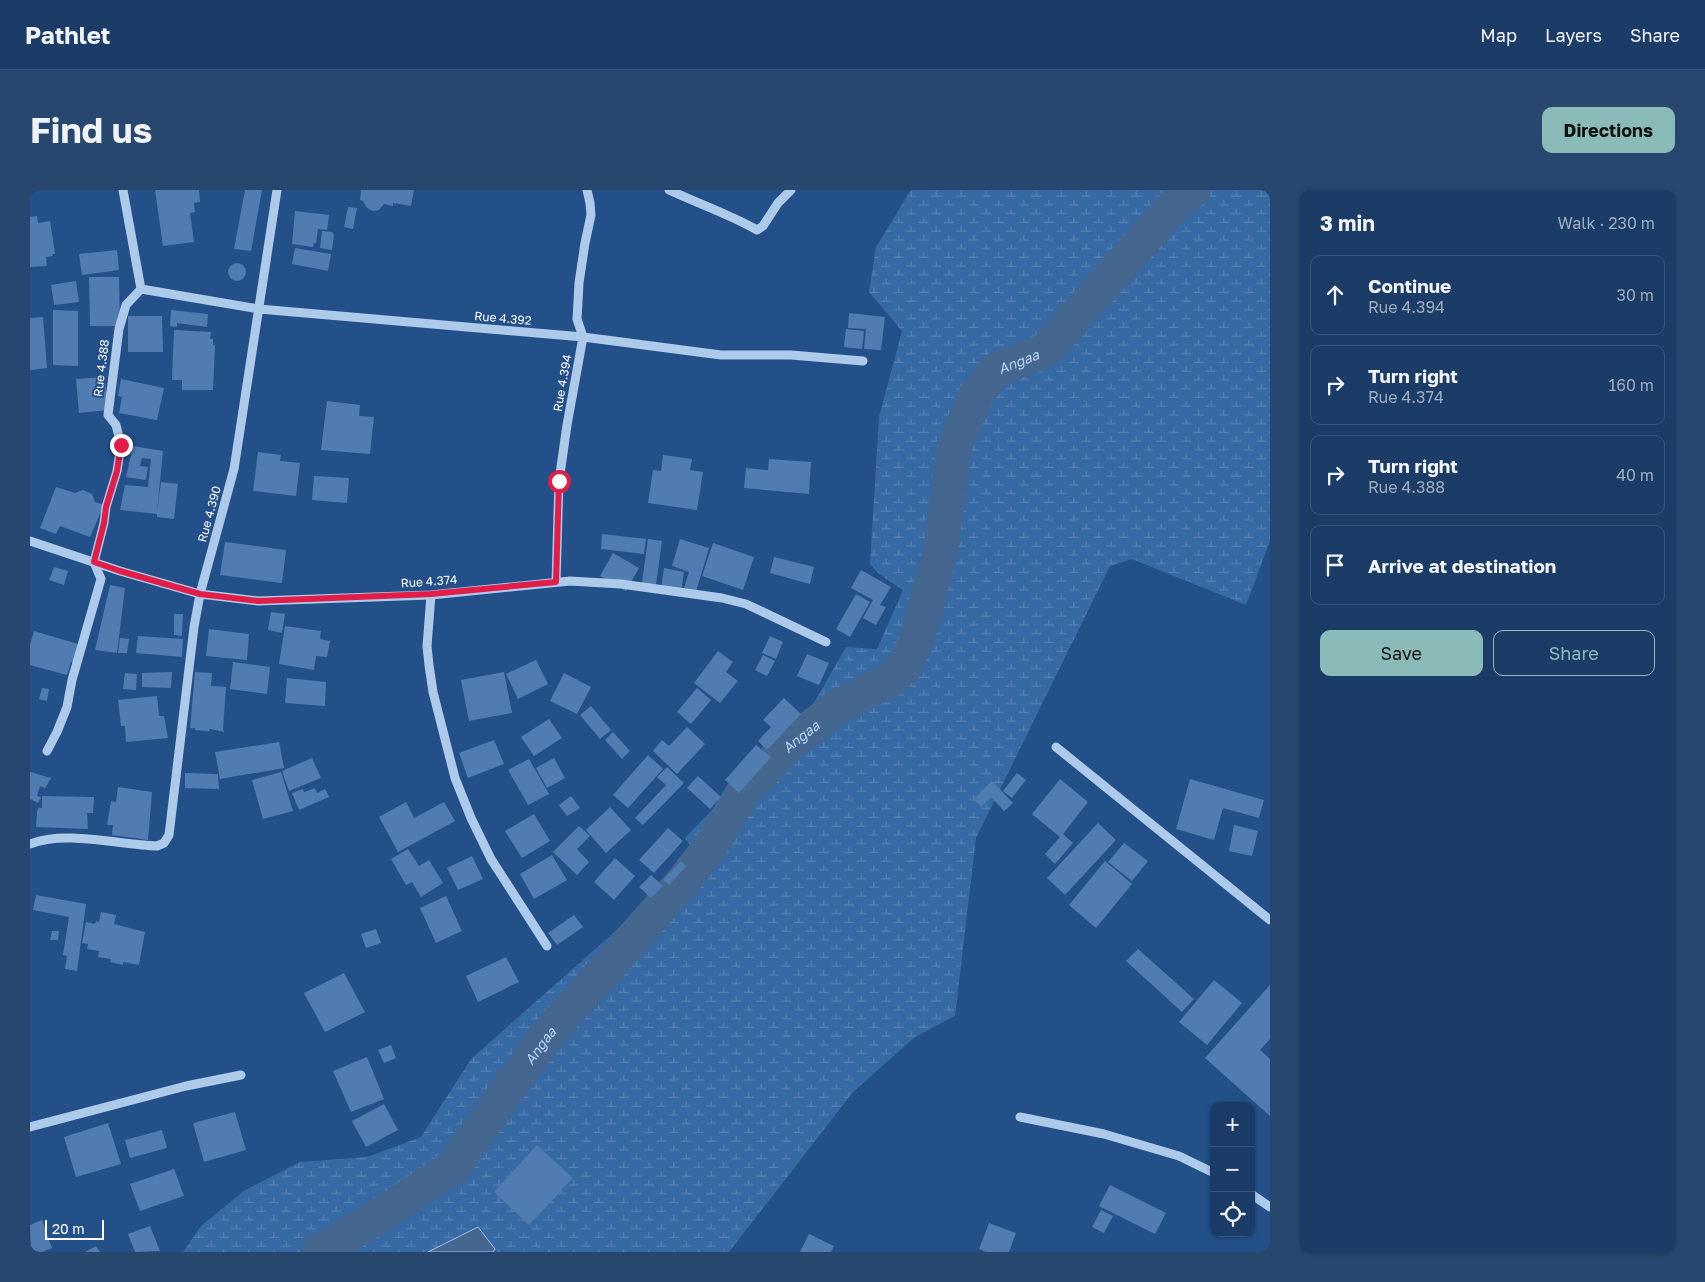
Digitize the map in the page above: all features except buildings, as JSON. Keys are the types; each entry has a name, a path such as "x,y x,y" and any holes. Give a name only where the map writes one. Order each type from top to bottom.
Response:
{"street":[{"path":"123,190 141,289"},
{"name":"Rue 4.390","path":"30,844 70,838 139,846 157,846 164,843 169,835 194,627 200,594 234,469 277,190"},
{"name":"Rue 4.394","path":"556,582 559,481 583,337 577,319 582,259 591,215 587,190"},
{"path":"669,190 698,204 734,216 757,230 763,226 778,203 791,190"},
{"name":"Rue 4.392","path":"141,289 259,309 583,337 721,355 782,355 863,361"},
{"name":"Rue 4.388","path":"47,751 67,707 72,680 100,579 94,562 106,507 117,471 121,445 116,425 108,415 119,329 126,305 141,289"},
{"name":"Rue 4.374","path":"30,541 120,571 200,594 258,601 431,594 570,581 621,584 722,598 746,604 826,642"},
{"path":"431,594 427,646 429,665 433,692 455,778 471,818 491,859 546,946"},
{"path":"1056,748 1270,920"},
{"path":"30,1127 186,1086 241,1076"},
{"path":"1020,1117 1104,1134 1178,1156 1210,1171"},
{"path":"1255,1197 1270,1207"}],"green space":[{"path":"911,190 1270,190 1270,541 1246,605 1132,559 1110,566 976,838 955,1016 915,1037 853,1092 729,1252 493,1252 495,1249 478,1227 428,1252 183,1252 201,1226 245,1190 300,1162 367,1157 421,1137 471,1059 698,858 685,838 737,784 796,734 846,647 877,649 903,590 879,574 870,564 879,417 902,331 869,292 876,247"}],"shaded area":[{"path":"478,1227 495,1249 493,1252 428,1252"}],"waterway":[{"name":"Angaa","path":"319,1252 376,1218 453,1167 546,1036 682,883 710,847 744,791 790,744 837,707 892,679 903,667 916,643 941,548 954,447 975,397 995,370 1046,350 1175,204 1193,190"}],"route":[{"path":"121,445 117,471 106,507 94,562 200,594 258,601 431,594 556,582 559,481"}]}
